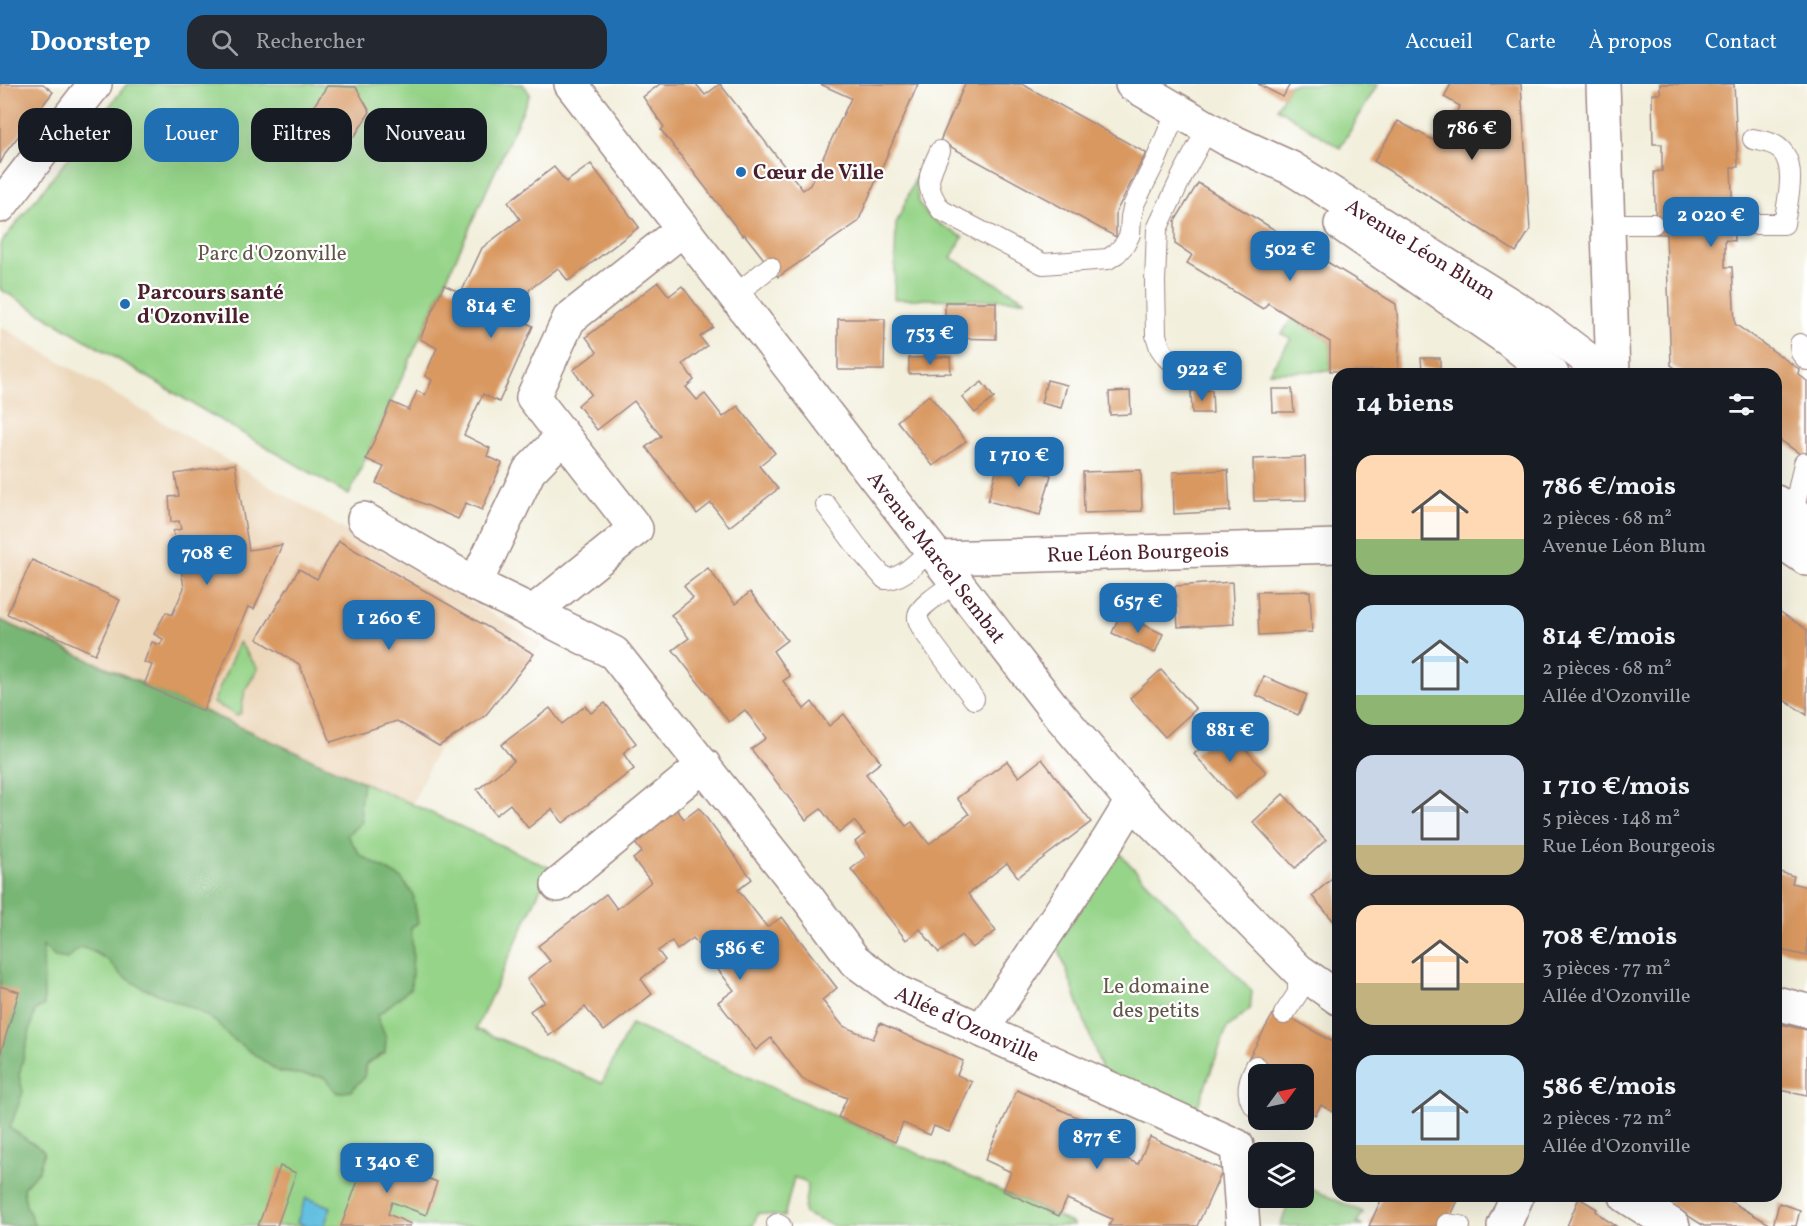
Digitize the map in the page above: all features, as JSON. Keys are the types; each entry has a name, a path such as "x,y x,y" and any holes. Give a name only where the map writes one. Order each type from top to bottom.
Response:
{"street":[{"path":"0,206 95,84"},
{"name":"Avenue Marcel Sembat","path":"572,84 1052,706 1132,801 1298,969 1332,994"},
{"name":"Avenue Léon Blum","path":"1132,84 1217,133 1291,168 1538,322 1599,368"},
{"path":"1603,84 1613,368"},
{"name":"Avenue Léon Blum","path":"1217,133 1283,184 1509,340 1544,368"},
{"path":"533,612 636,529 533,397 569,319 683,229"},
{"path":"475,584 530,471 563,436"},
{"name":"Allée d'Ozonville","path":"364,519 475,584 614,653 704,765 854,960 897,992 1237,1146 1243,1226"},
{"path":"1788,520 1807,559"},
{"name":"Rue Léon Bourgeois","path":"942,563 1332,546"},
{"path":"558,885 704,765"},
{"path":"982,1030 1132,801"},
{"path":"1782,1005 1807,1011"},
{"path":"1504,1226 1514,1202"},
{"path":"1635,1202 1673,1226"}],"lane":[{"path":"940,151 928,183 930,195 941,210 1043,264 1108,259 1125,244 1130,234 1134,204 1177,110"},
{"path":"1167,358 1160,348 1156,335 1157,229 1183,174 1217,133"},
{"path":"1736,225 1784,224 1790,182 1786,156 1779,147 1753,139"},
{"path":"1608,224 1653,224"},
{"path":"735,295 770,267"},
{"path":"1788,520 1804,463"},
{"path":"826,505 885,579 892,579 901,574 942,563"},
{"path":"942,563 918,616 919,623 974,699"},
{"path":"1284,1014 1298,993 1298,969"}],"shaded area":[{"path":"0,326 345,530 543,643 485,716 439,746 412,804 0,620"}],"green space":[{"name":"Parc d'Ozonville","path":"127,84 523,84 530,94 349,495 0,289 0,244 65,162 132,162 132,108 108,108"},
{"path":"1290,84 1378,84 1340,148 1277,108"},
{"path":"919,170 917,195 920,205 933,219 963,237 951,258 1026,300 894,299 896,224"},
{"path":"1292,318 1330,342 1330,371 1269,372 1291,339 1282,334"},
{"path":"0,620 550,868 476,1029 602,1083 631,1024 1074,1224 1073,1226 834,1226 805,1214 808,1184 794,1177 784,1217 758,1213 753,1226 0,1226"},
{"path":"0,620 363,782 360,805 362,822 347,835 360,855 401,878 413,894 418,923 411,927 413,954 411,988 377,1016 386,1038 385,1053 366,1064 364,1077 351,1091 337,1093 324,1077 279,1072 230,1037 216,1022 197,1010 143,988 121,975 108,960 94,952 81,947 67,959 55,957 43,946 44,1005 35,1010 19,1075 23,1092 10,1128 44,1151 39,1170 23,1188 26,1205 35,1226 0,1226"},
{"path":"239,642 258,669 245,690 241,713 236,716 213,703"},
{"name":"Le domaine des petits","path":"1117,851 1252,991 1250,1009 1227,1028 1196,1111 1102,1070 1057,944"},
{"path":"1314,1190 1332,1198 1332,1202 1340,1202 1363,1212 1357,1223 1363,1226 1280,1226 1287,1208 1314,1208"}],"water":[{"path":"306,1198 331,1207 324,1226 306,1226 297,1222"}],"building":[{"path":"0,84 43,84 53,92 40,108 18,108 18,137 0,164"},
{"name":"Cœur de Ville","path":"660,84 696,84 705,95 720,84 803,190 810,185 851,98 820,84 918,84 858,222 778,277 744,234 743,236 661,130 664,127 643,97"},
{"path":"965,84 1022,84 1146,153 1116,212 1116,237 940,141"},
{"path":"1258,84 1290,84 1283,97"},
{"path":"1451,84 1521,84 1530,230 1516,252 1374,161 1398,121 1438,143 1460,106 1444,97"},
{"path":"1660,84 1734,84 1738,167 1731,167 1734,241 1725,240 1725,267 1732,267 1735,324 1799,369 1798,374 1807,381 1807,459 1782,441 1782,368 1675,368 1671,365 1666,234 1656,234 1654,172 1662,171 1662,144 1653,144 1652,94 1660,94"},
{"path":"327,86 356,87 368,108 364,108 364,121 354,137 352,137 352,108 312,108"},
{"path":"591,164 639,227 568,281 558,268 530,289 517,318 533,326 499,402 483,394 464,435 490,448 487,456 502,463 482,510 466,503 458,519 376,483 384,467 366,459 391,402 409,410 417,391 425,395 432,380 425,376 437,348 420,339 444,285 461,293 482,248 520,219 508,202 554,167 566,182"},
{"path":"1198,183 1396,304 1400,343 1398,368 1332,368 1330,371 1330,342 1268,303 1263,309 1187,263 1192,255 1175,244 1175,221"},
{"path":"658,282 669,296 682,286 713,327 700,337 707,346 683,364 694,380 686,387 697,400 705,394 723,417 738,406 775,453 759,466 778,489 729,527 711,503 697,514 646,447 661,436 634,401 597,430 578,405 591,394 573,370 597,352 586,337"},
{"path":"945,302 996,302 996,339 945,338"},
{"path":"838,319 885,319 884,370 838,370"},
{"path":"950,357 951,373 909,374 909,358"},
{"path":"1421,358 1440,358 1440,368 1422,368"},
{"path":"1047,380 1067,385 1061,408 1041,403"},
{"path":"982,382 994,398 975,413 962,397"},
{"path":"1272,389 1292,389 1294,412 1273,412"},
{"path":"1212,390 1213,413 1192,413 1191,391"},
{"path":"1130,391 1131,414 1110,415 1109,392"},
{"path":"929,395 966,441 933,466 897,421"},
{"path":"1305,457 1306,500 1254,501 1253,459"},
{"path":"999,460 1051,475 1040,515 988,501"},
{"path":"235,464 249,550 282,545 254,609 248,607 203,711 144,685 152,665 144,662 152,642 160,645 163,639 154,634 166,612 172,615 184,588 180,562 187,561 185,551 178,553 173,531 181,529 179,521 171,522 169,497 179,496 175,474"},
{"path":"1141,470 1142,511 1084,513 1083,472"},
{"path":"1228,470 1230,511 1174,514 1173,472"},
{"path":"339,541 534,654 485,716 439,746 397,721 331,742 299,664 257,639 299,569 317,579"},
{"path":"32,560 120,600 95,654 7,614"},
{"path":"708,568 735,604 750,592 787,640 773,651 790,676 783,681 804,709 812,702 829,726 844,714 881,762 866,774 906,826 912,822 929,844 969,814 957,798 1007,761 1019,777 1042,759 1091,822 1018,877 1007,863 968,894 996,931 972,948 962,935 939,953 920,929 906,940 851,869 866,857 855,842 865,834 854,821 839,833 821,809 806,820 751,749 766,738 745,710 729,722 673,650 689,638 671,615 693,598 684,586"},
{"path":"1232,582 1234,624 1178,627 1175,586"},
{"path":"1310,591 1312,632 1259,635 1257,592"},
{"path":"1782,613 1807,630 1807,715 1782,699"},
{"path":"1120,614 1163,634 1155,653 1112,633"},
{"path":"1161,670 1196,709 1165,737 1130,698"},
{"path":"1264,676 1307,695 1298,715 1256,695"},
{"path":"605,703 636,743 623,753 634,769 563,823 552,809 528,828 510,804 496,815 477,790 514,761 501,745 550,708 562,724 585,706 591,713"},
{"path":"1224,726 1266,772 1235,799 1194,754"},
{"path":"1283,794 1326,840 1295,868 1253,822"},
{"path":"673,805 684,819 699,808 752,879 738,890 767,927 782,917 837,988 822,1000 843,1026 873,1039 880,1023 963,1061 957,1075 972,1082 949,1132 934,1126 930,1135 903,1123 895,1142 838,1117 847,1098 802,1079 771,1038 756,1050 718,1002 734,990 716,967 725,961 714,946 705,953 693,938 677,950 672,941 658,951 665,960 641,979 652,994 604,1031 585,1007 549,1036 530,1011 544,1001 527,979 550,961 538,946 606,894 617,909 651,882 633,859 642,852 631,838"},
{"path":"1782,873 1794,876 1792,883 1807,887 1807,956 1782,950"},
{"path":"1332,878 1332,919 1312,896"},
{"path":"0,986 19,992 1,1052 0,1052"},
{"path":"1276,1009 1332,1042 1332,1111 1321,1105 1314,1114 1314,1064 1252,1064 1247,1061"},
{"path":"1782,1024 1807,1030 1807,1096 1782,1090"},
{"path":"1017,1090 1099,1127 1092,1143 1138,1164 1150,1137 1223,1170 1197,1226 1109,1226 1112,1219 1067,1199 1059,1216 1003,1191 1011,1172 985,1160"},
{"path":"368,1154 437,1182 426,1215 392,1202 388,1214 411,1224 410,1226 341,1226"},
{"path":"280,1166 296,1173 277,1226 258,1226"},
{"path":"1380,1202 1457,1202 1446,1226 1369,1226"},
{"path":"1577,1202 1586,1202 1616,1226 1567,1226"},
{"path":"1731,1202 1773,1226 1704,1226 1668,1203"},
{"path":"1779,1203 1800,1210 1796,1226 1773,1226"}],"place":[{"name":"Cœur de Ville","path":"741,172"},
{"name":"Parcours santé d'Ozonville","path":"125,304"}]}
